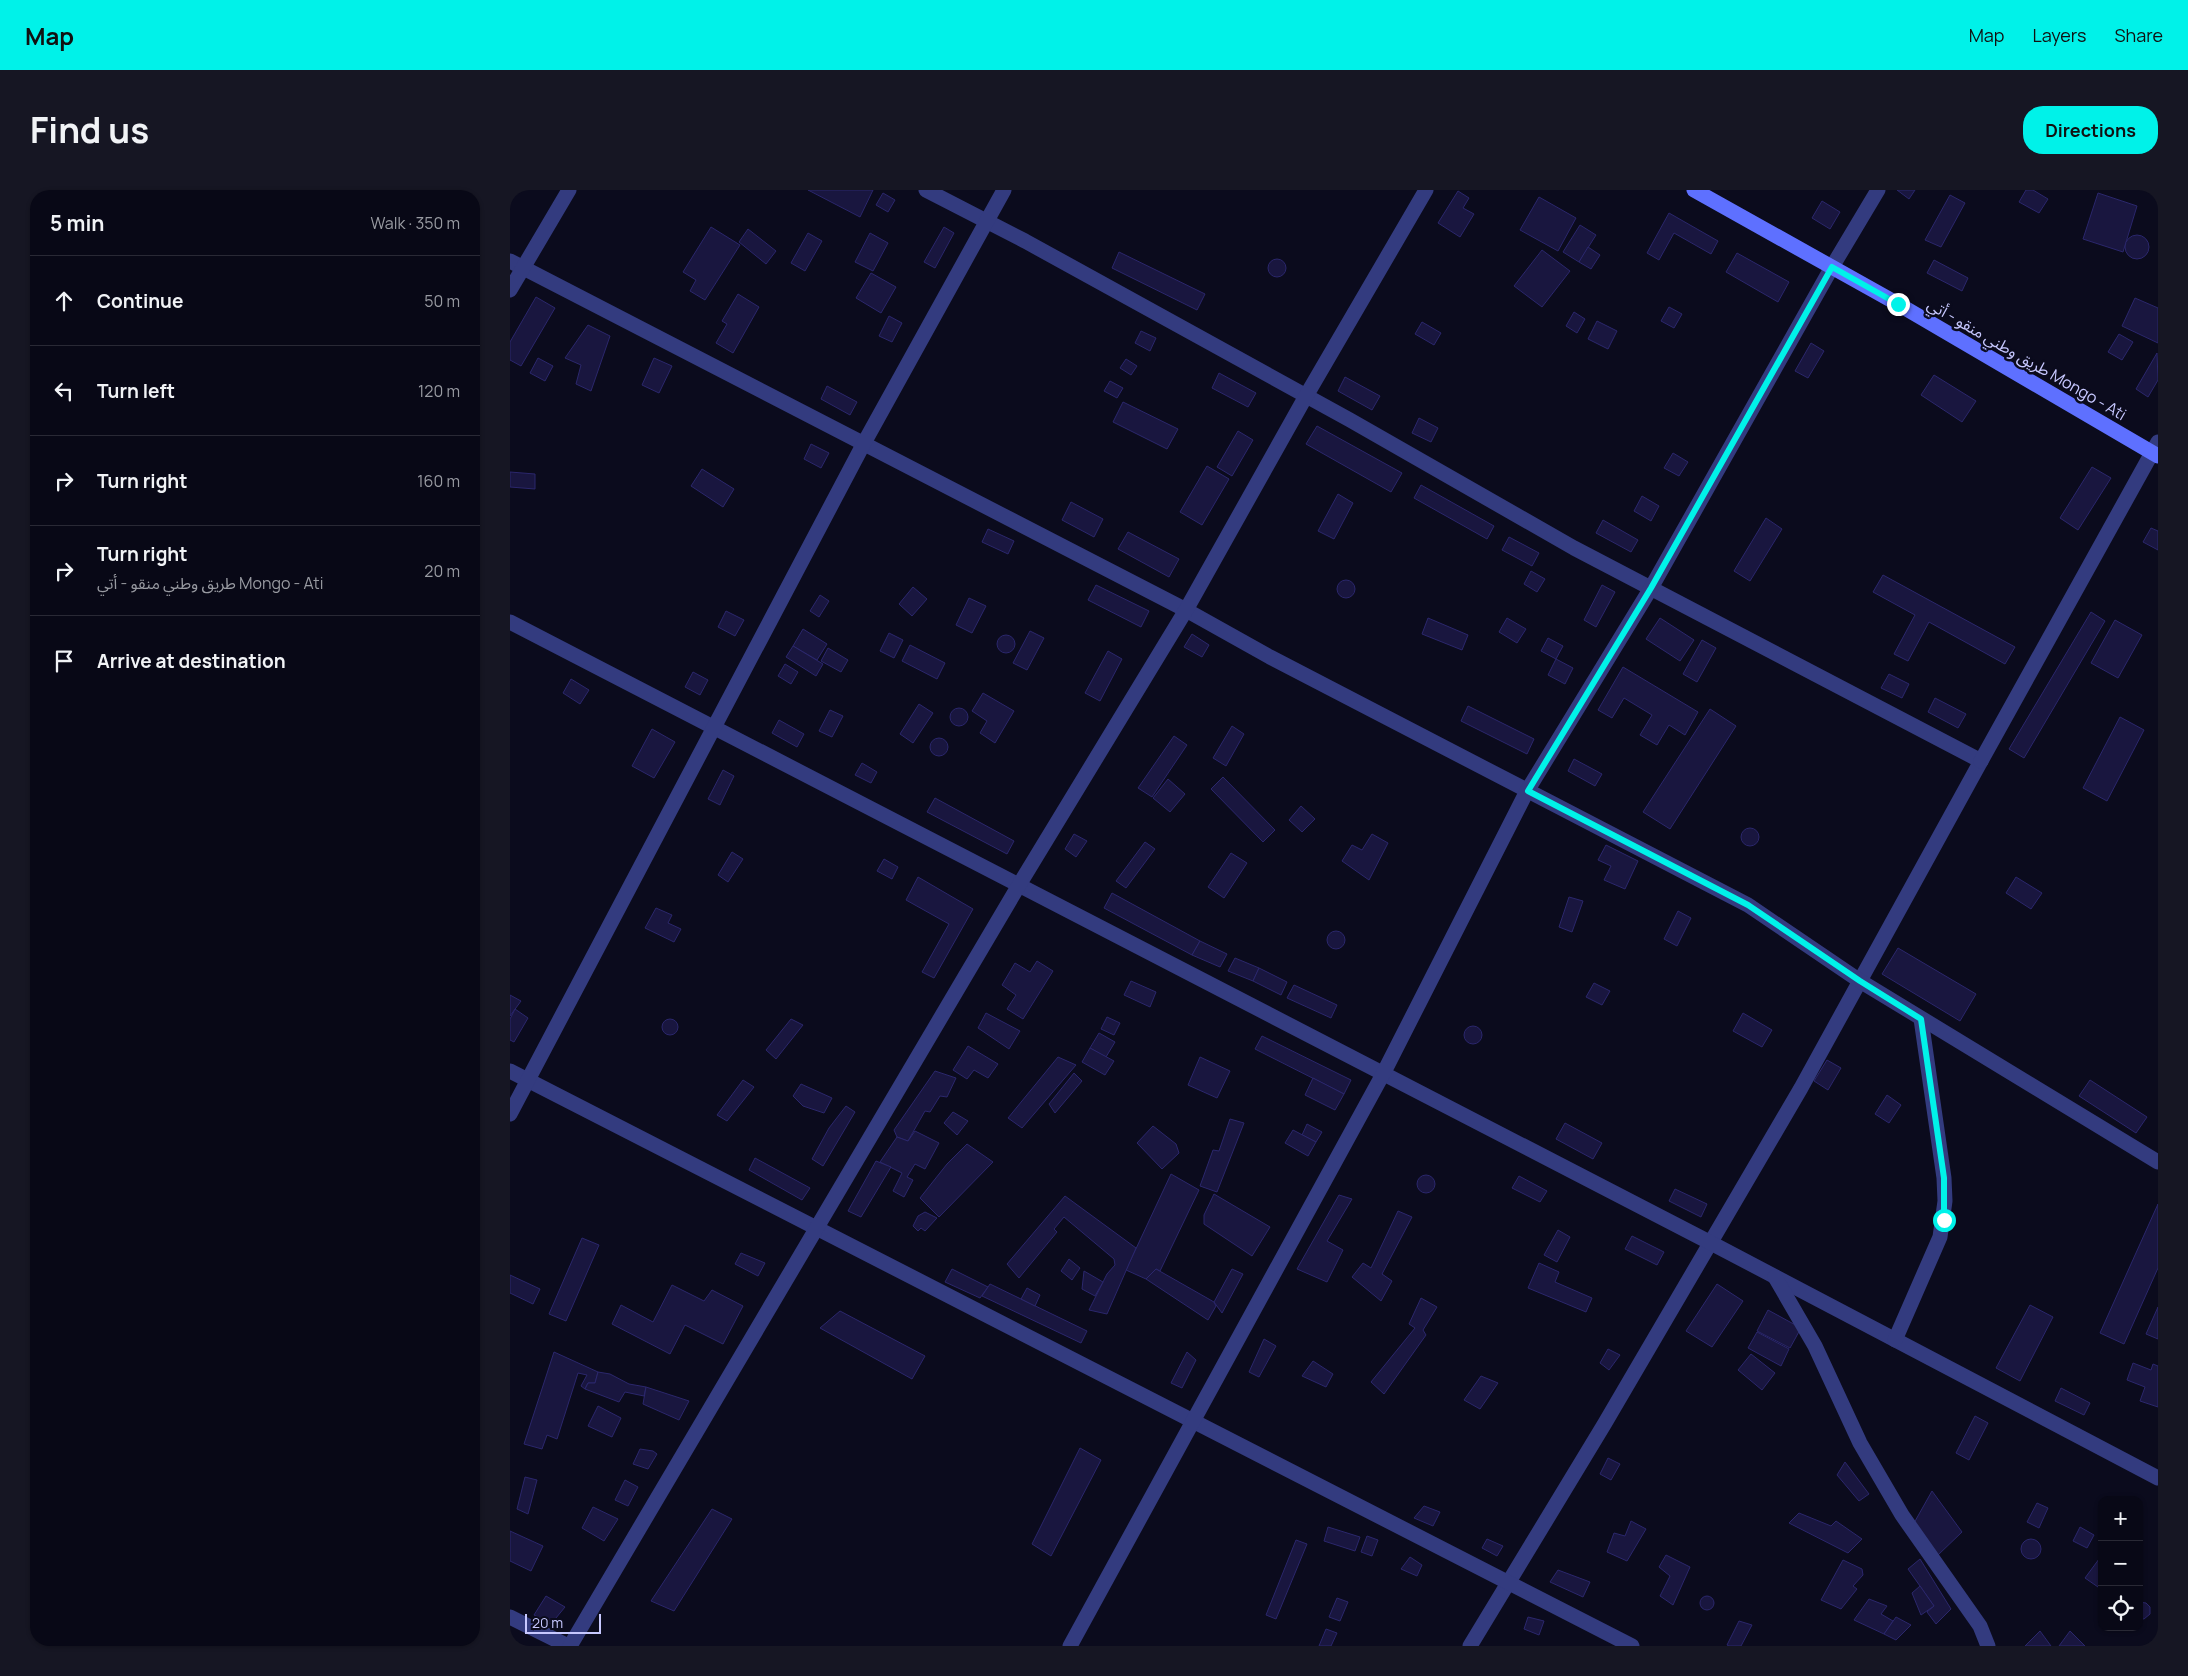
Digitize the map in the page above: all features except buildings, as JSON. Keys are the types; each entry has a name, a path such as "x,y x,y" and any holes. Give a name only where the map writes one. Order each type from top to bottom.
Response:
{"main road":[{"name":"طريق وطني منقو - أتي Mongo - Ati","path":"1694,190 2156,450"}],"street":[{"path":"510,290 516,264 569,190"},
{"path":"926,190 1306,396 1574,548 1982,761"},
{"path":"510,1114 864,443 1004,190"},
{"path":"510,1617 569,1646 818,1228 1019,885 1186,610 1306,396 1426,190"},
{"path":"1070,1646 1383,1074 1528,791 1651,588 1832,267 1878,190"},
{"path":"516,264 1186,610 1270,657 1748,905 1860,981 2158,1162"},
{"path":"1470,1646 1606,1423 1801,1088 2156,450"},
{"path":"510,622 1711,1243 2158,1478"},
{"path":"1895,1340 1940,1237 1945,1201 1944,1178 1921,1019"},
{"path":"510,1071 1632,1646"},
{"path":"1775,1277 1815,1346 1860,1442 1902,1516 1980,1626 1988,1646"}],"route":[{"path":"1898,304 1832,267 1651,588 1528,791 1748,905 1860,981 1921,1019 1944,1178 1944,1220"}]}
